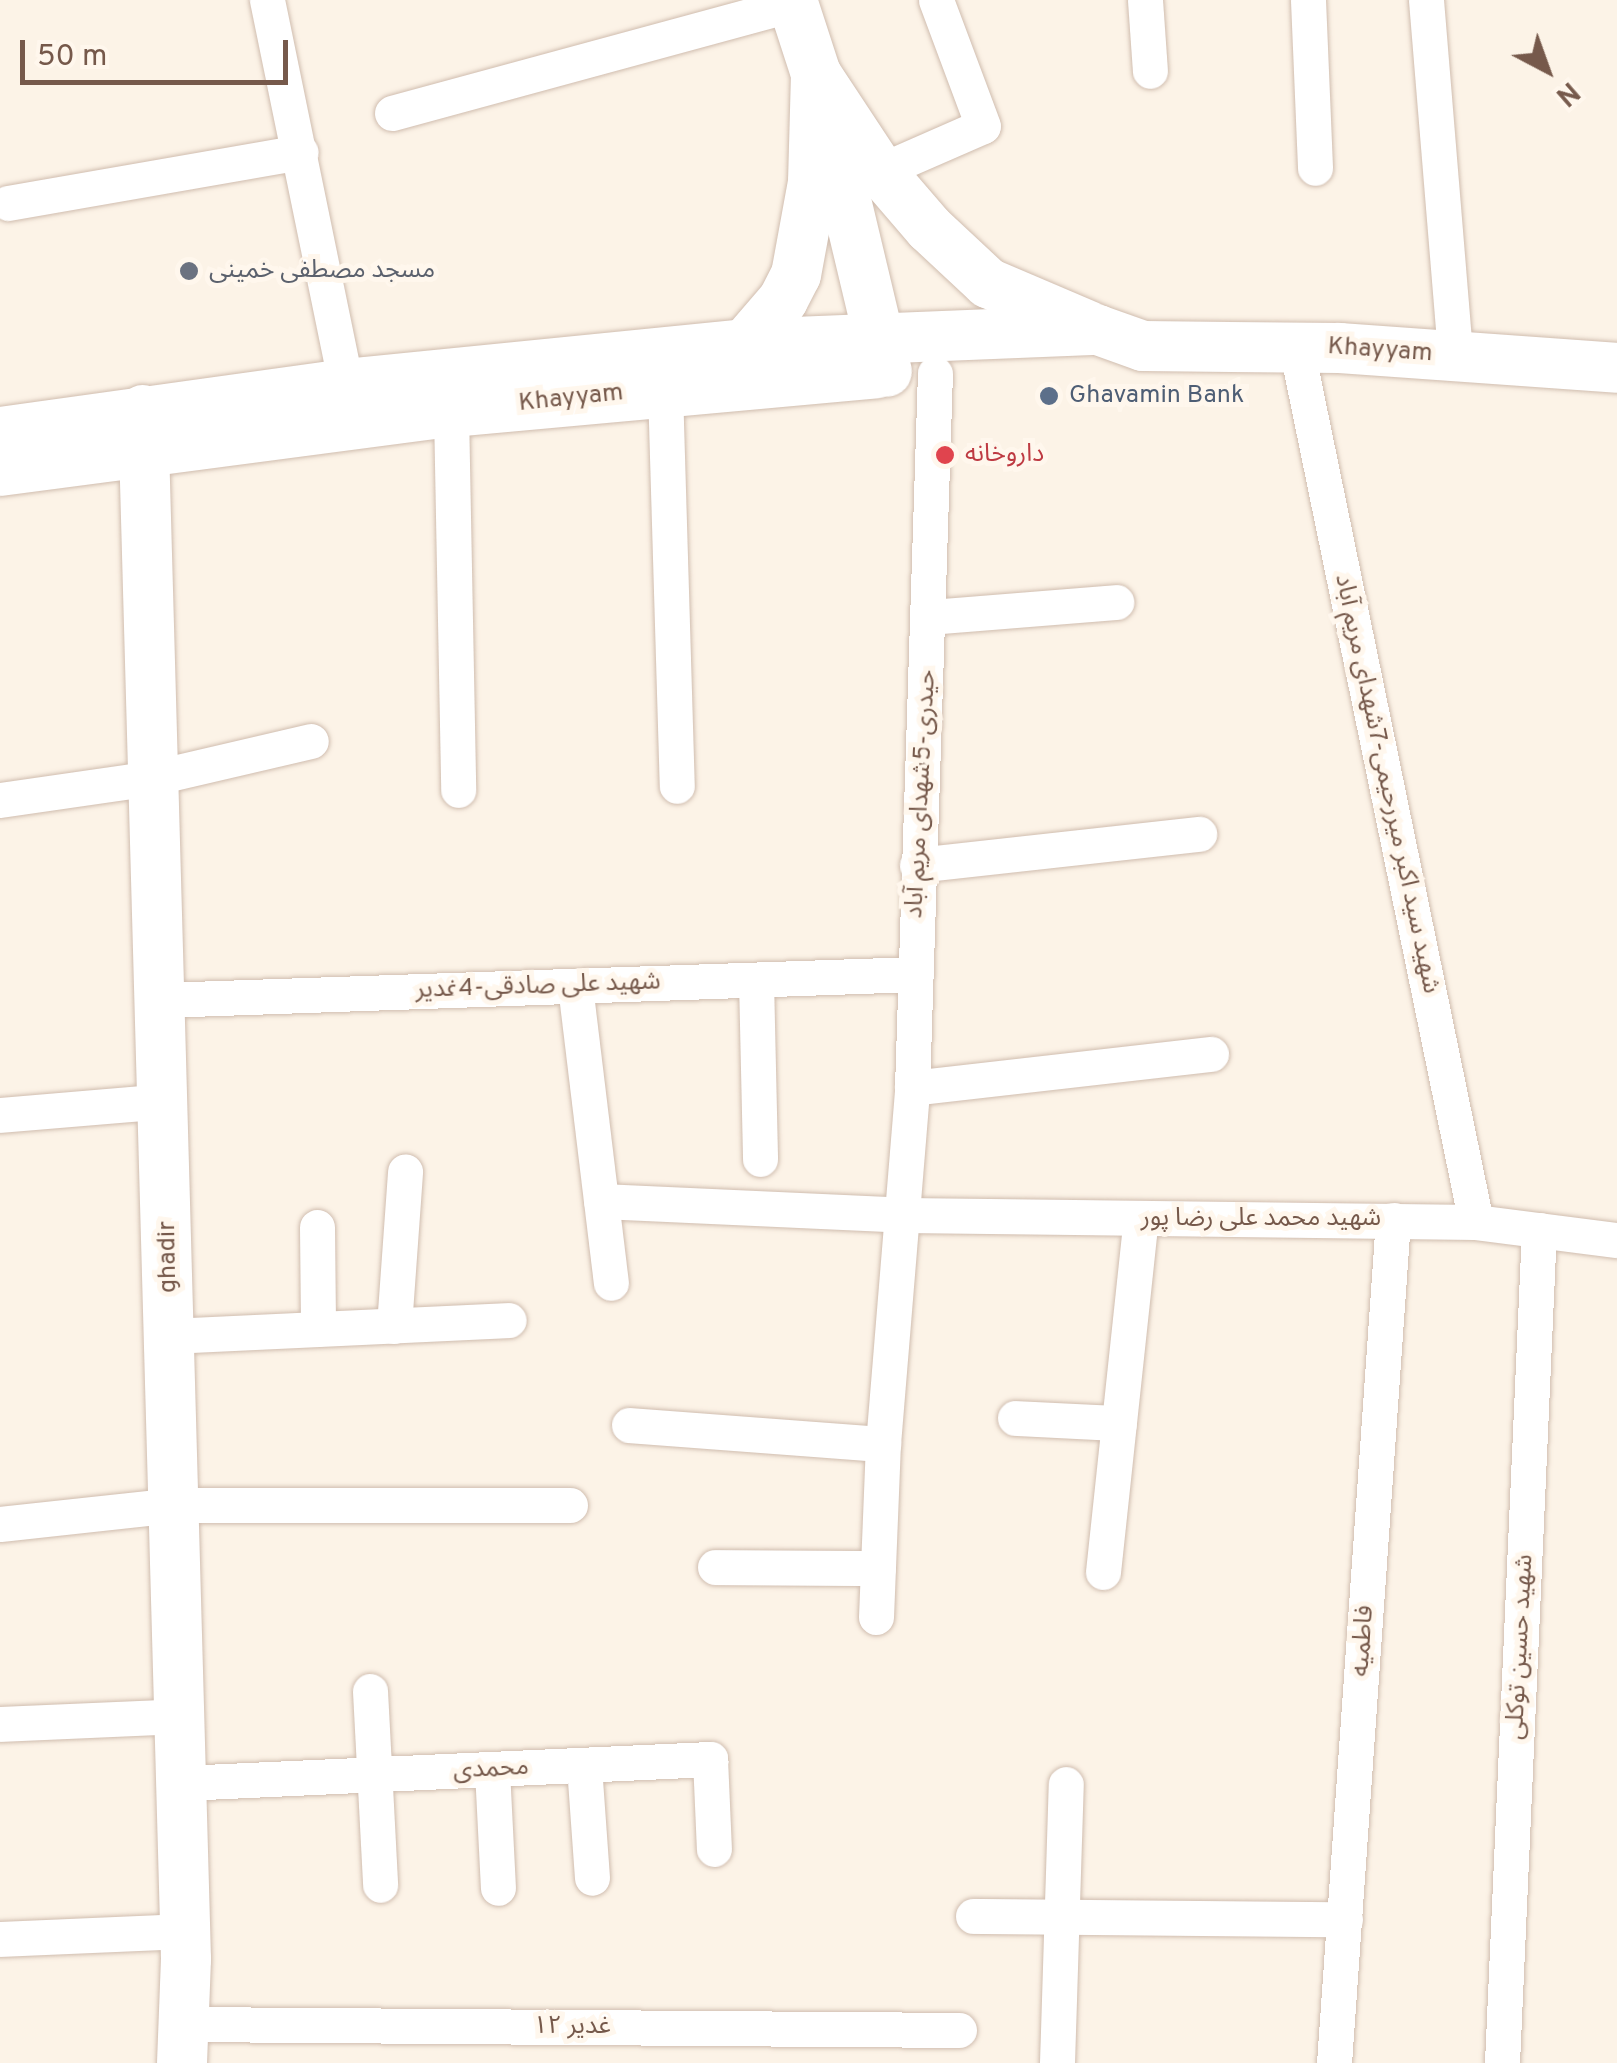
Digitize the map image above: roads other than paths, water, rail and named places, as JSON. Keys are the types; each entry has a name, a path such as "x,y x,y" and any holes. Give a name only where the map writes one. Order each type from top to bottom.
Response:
{"main road":[{"path":"793,2 816,74 831,144 905,357"},
{"path":"816,74 880,171 929,228 988,283 1120,338"},
{"path":"746,344 783,300 796,275 813,182 816,74"},
{"name":"Khayyam","path":"0,432 144,431 451,412 905,357 1120,338 1617,368"},
{"name":"Khayyam","path":"0,471 144,431 346,384 746,344 905,357"},
{"name":"ghadir","path":"144,431 152,778 166,1101 185,1931 183,2044"}],"street":[{"path":"267,0 346,384"},
{"path":"880,171 983,126 936,0"},
{"path":"1146,0 1150,71"},
{"path":"1308,0 1315,168"},
{"path":"1426,0 1455,356"},
{"path":"392,113 793,2"},
{"path":"8,203 301,152"},
{"name":"شهید سید اکبر میررحیمی-7شهدای مریم آباد","path":"1296,346 1476,1222"},
{"name":"حیدری-5شهدای مریم آباد","path":"876,1616 883,1444 912,1088 916,865 930,617 905,357"},
{"path":"665,389 677,786"},
{"path":"451,412 458,790"},
{"path":"930,617 1116,602"},
{"path":"0,800 152,778 310,740"},
{"path":"916,865 1199,834"},
{"name":"شهید علی صادقی-4غدیر","path":"160,1000 916,974"},
{"path":"756,980 760,1159"},
{"path":"574,986 611,1283"},
{"path":"912,1088 1210,1054"},
{"path":"0,1115 166,1101"},
{"path":"394,1326 404,1171"},
{"name":"شهید محمد علی رضا پور","path":"601,1201 904,1215 1476,1222 1617,1240"},
{"path":"1103,1572 1141,1219"},
{"name":"فاطمیه","path":"1334,2063 1393,1220"},
{"path":"318,1227 318,1330"},
{"name":"شهید حسین توکلی","path":"1502,2063 1539,1230"},
{"path":"170,1336 509,1320"},
{"path":"1016,1418 1119,1423"},
{"path":"629,1425 883,1444"},
{"path":"0,1524 174,1505 570,1505"},
{"path":"716,1568 878,1568"},
{"path":"370,1691 380,1885"},
{"path":"0,1724 180,1716"},
{"name":"محمدی","path":"182,1783 710,1759 714,1849"},
{"path":"584,1766 592,1878"},
{"path":"492,1770 498,1888"},
{"path":"1058,2063 1066,1784"},
{"path":"973,1916 1345,1918"},
{"path":"0,1939 185,1931"},
{"name":"غدیر ۱۲","path":"183,2044 959,2030"}],"place":[{"name":"مسجد مصطفی خمینی","path":"189,271"},
{"name":"Ghavamin Bank","path":"1049,396"},
{"name":"داروخانه","path":"945,455"}]}
